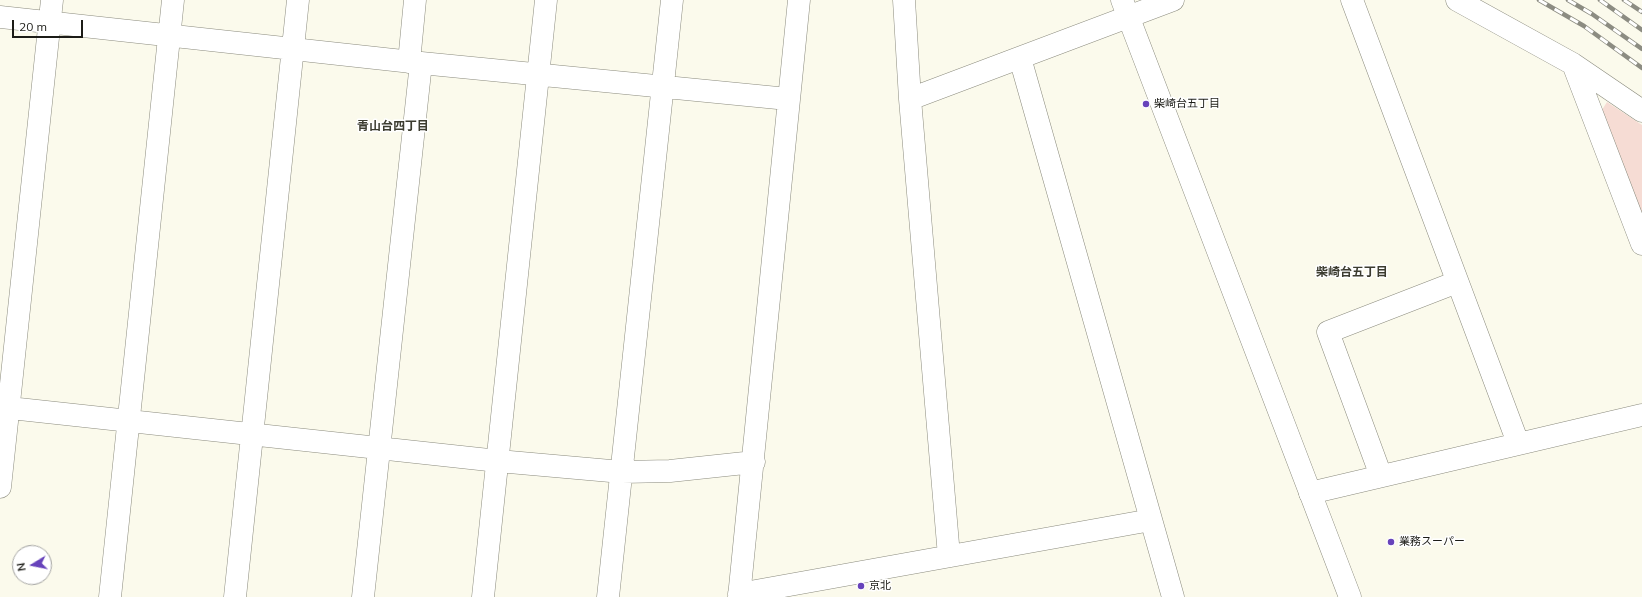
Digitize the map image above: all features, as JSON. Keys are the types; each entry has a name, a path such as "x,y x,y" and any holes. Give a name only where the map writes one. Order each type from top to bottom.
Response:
{"street":[{"path":"0,487 4,408 52,0"},
{"path":"110,597 173,0"},
{"path":"235,597 298,0"},
{"path":"363,597 379,448 415,62 415,0"},
{"path":"483,597 546,0"},
{"path":"608,597 672,0"},
{"path":"799,0 788,99 754,462 739,596 949,556 1151,520"},
{"path":"904,0 910,99 949,556"},
{"path":"910,99 1020,58 1125,9 1173,0"},
{"path":"1352,0 1518,444"},
{"path":"1457,0 1573,64 1642,111"},
{"path":"1125,9 1350,597"},
{"path":"0,17 50,21 170,36 538,75 788,99"},
{"path":"1020,58 1172,597"},
{"path":"1573,64 1642,244"},
{"path":"1381,476 1328,332 1457,282"},
{"path":"4,408 498,461 622,472 670,471 754,462"},
{"path":"1310,493 1642,415"}],"shaded area":[{"path":"1607,102 1642,125 1642,220 1600,113"}],"railway":[{"path":"1539,0 1584,26 1642,68"},
{"path":"1568,0 1592,14 1642,49"},
{"path":"1600,0 1642,30"},
{"path":"1624,0 1642,12"}],"place":[{"name":"柴崎台五丁目","path":"1146,104"},
{"name":"業務スーパー","path":"1391,542"},
{"name":"京北","path":"861,586"}],"district":[{"name":"青山台四丁目","path":"393,126"},
{"name":"柴崎台五丁目","path":"1352,272"}]}
